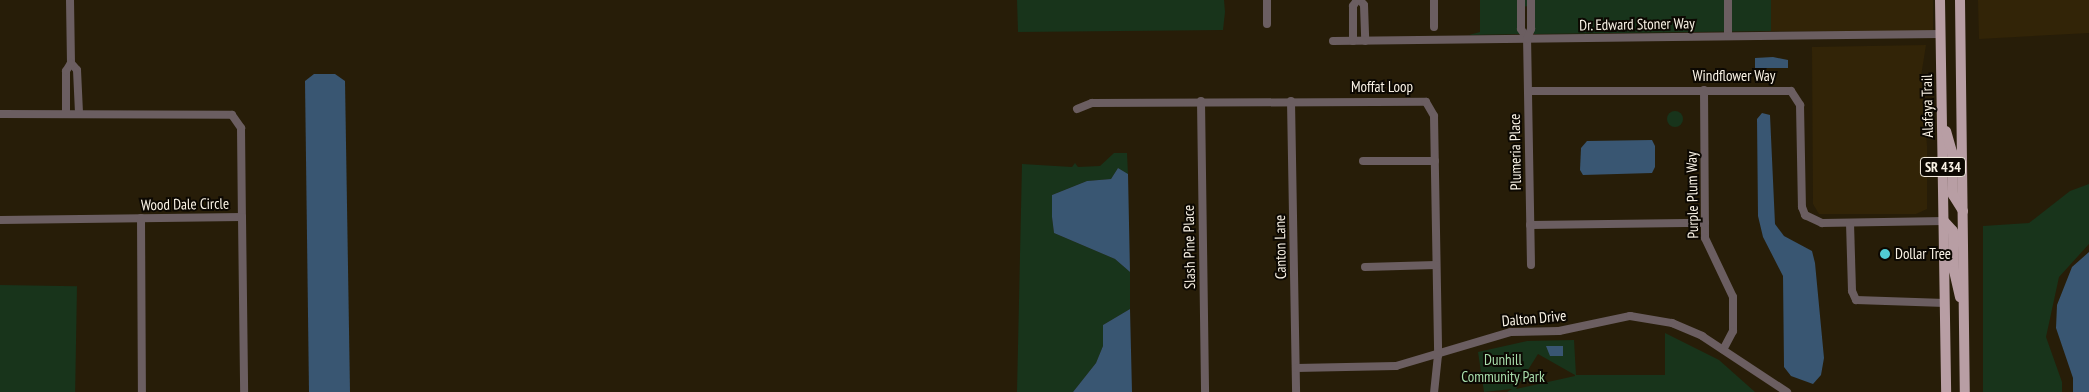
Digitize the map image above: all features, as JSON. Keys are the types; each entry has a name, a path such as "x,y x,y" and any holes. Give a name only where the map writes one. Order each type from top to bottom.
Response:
{"main road":[{"name":"Alafaya Trail","path":"1940,0 1946,392"},
{"name":"SR 434","path":"1960,0 1965,392"},
{"path":"1942,115 1952,152 1953,195 1963,211"},
{"path":"1944,221 1953,231 1954,271 1964,318"}],"street":[{"path":"70,0 72,63 77,70 79,113"},
{"path":"1267,0 1267,24"},
{"path":"1359,0 1364,10 1365,40"},
{"path":"1353,41 1353,10 1359,0"},
{"path":"1434,0 1434,26"},
{"path":"1521,0 1521,29 1527,39"},
{"path":"1527,39 1531,29 1531,0"},
{"path":"1728,0 1728,36"},
{"path":"1353,10 1364,10"},
{"path":"1521,11 1531,10"},
{"path":"1353,20 1364,20"},
{"name":"Dr. Edward Stoner Way","path":"1333,41 1941,34"},
{"name":"Plumeria Place","path":"1527,39 1530,265"},
{"path":"66,113 66,71 72,63"},
{"path":"66,88 78,88"},
{"name":"Windflower Way","path":"1528,91 1782,89 1797,96 1800,105 1802,207 1805,215 1822,223 1944,221"},
{"name":"Purple Plum Way","path":"1704,90 1705,224 1707,248 1733,297 1733,331 1723,350"},
{"name":"Moffat Loop","path":"1077,108 1092,103 1201,101 1426,102 1434,116 1438,355 1434,392"},
{"name":"Slash Pine Place","path":"1201,101 1205,392"},
{"name":"Canton Lane","path":"1291,101 1296,392"},
{"name":"Wood Dale Circle","path":"0,114 232,115 241,128 242,217 0,220"},
{"path":"1363,161 1435,161"},
{"path":"242,217 244,392"},
{"path":"140,218 142,392"},
{"path":"1850,223 1852,291 1856,300 1892,303 1945,303"},
{"path":"1530,225 1705,224"},
{"path":"1365,267 1436,265"},
{"name":"Dalton Drive","path":"1296,368 1396,366 1511,332 1559,331 1630,316 1672,323 1723,350 1787,392"}],"shaded area":[{"path":"1771,0 1933,0 1933,31 1771,31"},
{"path":"1978,0 2089,0 2089,33 1979,39"},
{"path":"1926,45 1921,76 1927,146 1927,209 1916,214 1819,214 1813,204 1812,47"}],"green space":[{"path":"1017,0 1224,0 1225,12 1223,30 1018,32"},
{"path":"1480,0 1771,0 1771,31 1534,34 1535,6 1517,7 1520,34 1469,35 1480,32"},
{"path":"1672,111 1678,111 1683,116 1681,125 1672,127 1667,122 1667,116"},
{"path":"1114,153 1127,153 1128,174 1118,168 1111,179 1087,181 1052,195 1052,217 1054,233 1115,259 1130,272 1130,309 1103,325 1103,346 1096,363 1073,392 1017,392 1022,164 1072,167 1075,163 1078,167 1100,166"},
{"path":"2089,184 2089,244 2059,277 2046,337 2062,382 2062,392 1983,392 1983,226 2029,223 2070,191"},
{"path":"0,285 77,286 75,392 0,392"},
{"name":"Dunhill Community Park","path":"1665,333 1719,360 1755,392 1507,392 1512,389 1484,392 1478,352 1527,341 1574,340 1576,375 1665,375","holes":["1538,354 1575,376 1516,389"]}],"water":[{"path":"1773,57 1788,60 1788,68 1755,68 1755,58"},
{"path":"314,74 335,74 345,81 350,392 309,392 305,81"},
{"path":"1762,113 1770,115 1775,224 1784,236 1812,251 1815,263 1824,358 1821,375 1813,384 1791,376 1784,367 1783,276 1763,237 1758,216 1757,119"},
{"path":"1652,140 1655,146 1655,167 1652,173 1583,175 1580,170 1581,148 1587,141"},
{"path":"1118,168 1128,174 1130,272 1115,259 1054,233 1052,217 1052,195 1087,181 1111,179"},
{"path":"2089,252 2089,392 2073,392 2073,378 2056,328 2057,305 2072,267"},
{"path":"1130,309 1132,392 1073,392 1096,363 1103,346 1103,325"},
{"path":"1546,346 1563,346 1563,356 1550,356"}],"place":[{"name":"Dollar Tree","path":"1885,254"}]}
